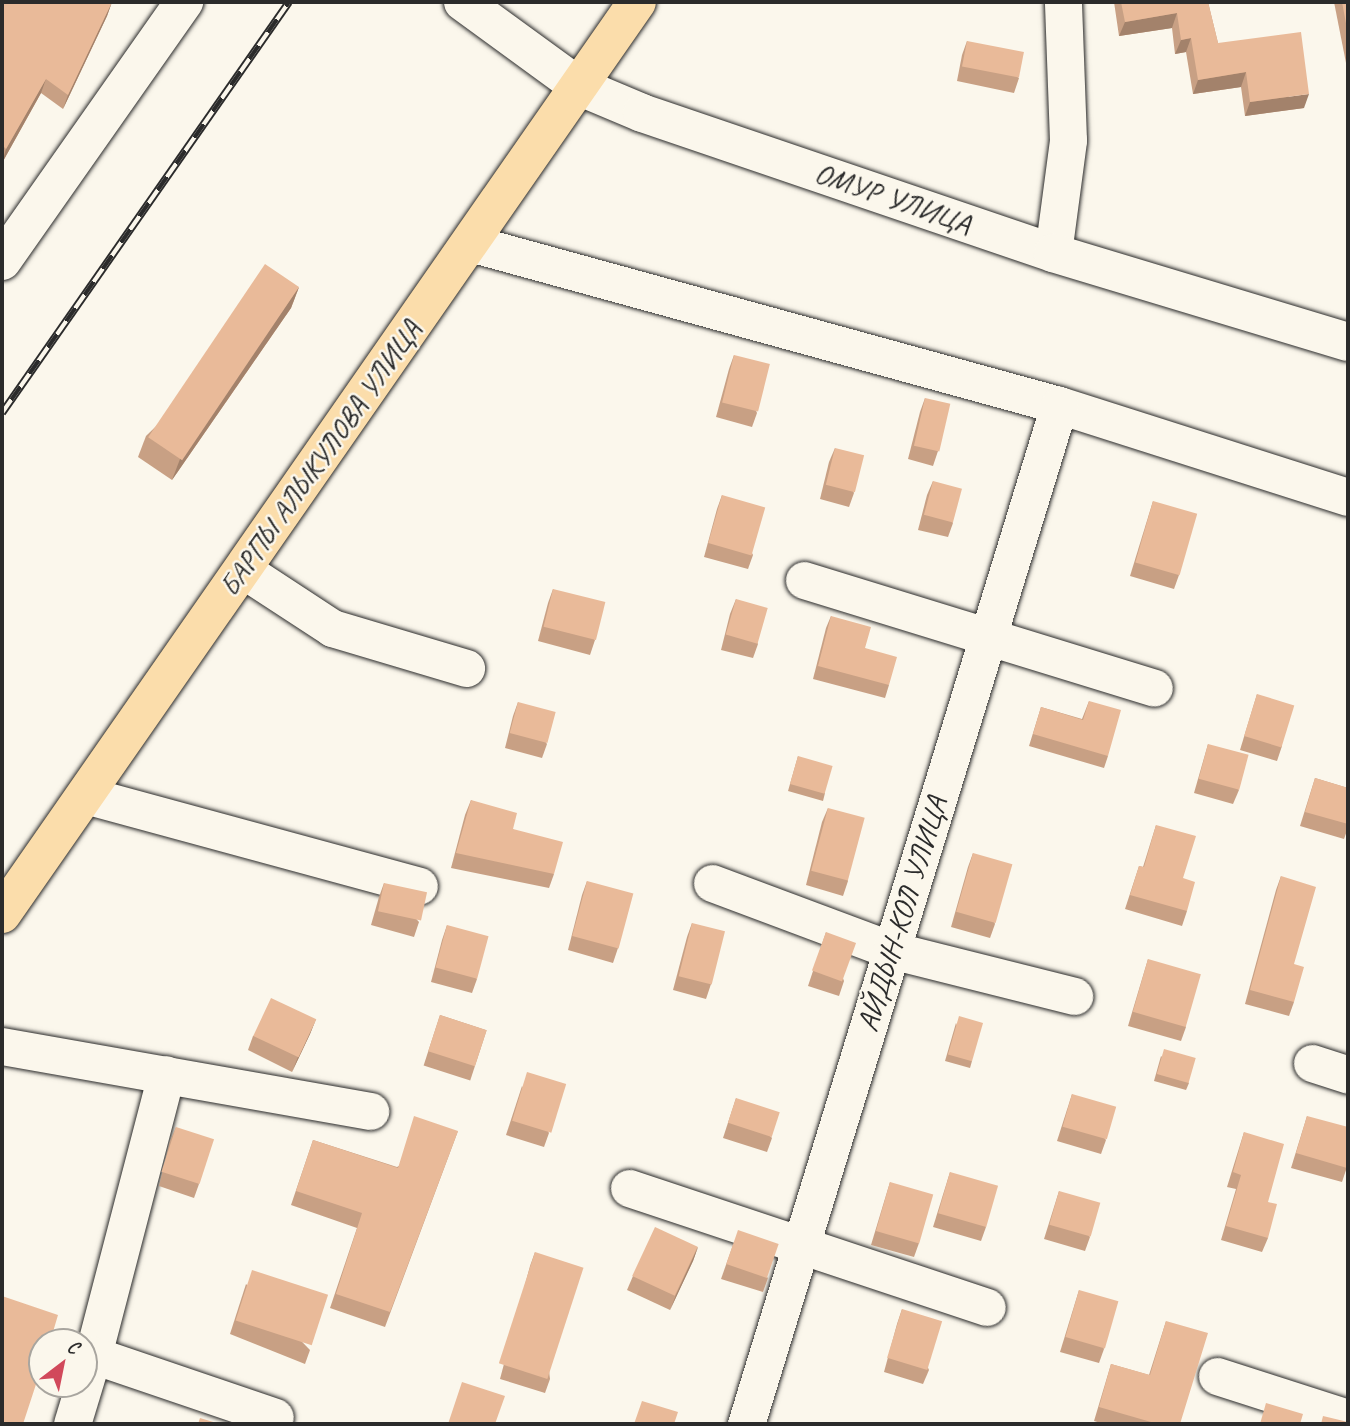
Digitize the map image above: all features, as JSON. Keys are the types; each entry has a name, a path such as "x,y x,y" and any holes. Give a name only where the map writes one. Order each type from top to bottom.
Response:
{"main road":[{"name":"БАРПЫ АЛЫКУЛОВА УЛИЦА","path":"2,914 637,2"}],"street":[{"path":"2,261 184,2"},
{"name":"ОМУР УЛИЦА","path":"463,2 578,86 1053,253 1348,342"},
{"path":"1053,253 1068,140 1063,2"},
{"path":"470,243 1059,405 1348,497"},
{"name":"АЙДЫН-КОЛ УЛИЦА","path":"746,1424 1059,405"},
{"path":"242,569 332,628 466,668"},
{"path":"804,580 1154,688"},
{"path":"85,795 419,886"},
{"path":"712,883 891,950 1074,996"},
{"path":"2,1045 370,1111"},
{"path":"1312,1063 1348,1075"},
{"path":"98,1336 166,1074"},
{"path":"629,1188 800,1249 987,1307"},
{"path":"98,1357 275,1417"},
{"path":"1217,1376 1348,1418"},
{"path":"72,1424 80,1398"}],"building":[{"path":"2,2 112,2 68,95 46,79 6,149 2,145"},
{"path":"1121,2 1208,2 1218,43 1301,32 1309,94 1250,102 1246,72 1198,80 1191,38 1181,40 1177,13 1125,22"},
{"path":"1342,2 1348,2 1348,34"},
{"path":"967,41 1024,52 1019,78 962,67"},
{"path":"265,264 299,287 182,460 148,437"},
{"path":"734,355 770,364 758,411 722,403"},
{"path":"925,398 950,404 939,452 914,446"},
{"path":"835,448 864,455 855,492 826,485"},
{"path":"933,481 962,489 953,523 924,515"},
{"path":"722,495 765,507 751,555 708,543"},
{"path":"1153,501 1197,514 1180,575 1135,563"},
{"path":"553,589 605,602 596,640 544,627"},
{"path":"736,599 768,608 758,644 726,635"},
{"path":"831,616 871,627 865,648 897,657 889,685 818,666"},
{"path":"1257,694 1294,705 1281,747 1244,736"},
{"path":"1089,701 1121,710 1108,756 1033,734 1041,707 1083,720"},
{"path":"518,702 556,712 547,743 510,733"},
{"path":"1208,744 1249,755 1239,790 1199,779"},
{"path":"798,756 833,766 825,794 790,784"},
{"path":"1315,778 1348,788 1348,824 1305,812"},
{"path":"471,800 517,813 513,829 563,842 554,874 456,853"},
{"path":"828,808 865,818 848,881 811,871"},
{"path":"1156,825 1196,836 1183,878 1195,882 1187,911 1130,895 1139,866 1144,867"},
{"path":"973,853 1012,864 996,923 956,912"},
{"path":"1281,876 1316,887 1294,964 1304,967 1294,1002 1250,990"},
{"path":"587,881 633,893 619,948 572,936"},
{"path":"384,883 427,892 421,921 378,911"},
{"path":"692,923 725,931 712,985 679,976"},
{"path":"447,925 489,936 477,979 436,968"},
{"path":"826,932 856,943 842,981 812,971"},
{"path":"1148,959 1201,974 1186,1027 1133,1012"},
{"path":"271,998 316,1019 299,1057 253,1036"},
{"path":"440,1015 487,1030 475,1066 428,1051"},
{"path":"959,1016 983,1023 972,1061 948,1054"},
{"path":"1164,1049 1196,1058 1189,1083 1157,1074"},
{"path":"527,1072 566,1084 551,1133 512,1121"},
{"path":"1072,1094 1116,1107 1107,1139 1063,1127"},
{"path":"736,1098 780,1112 772,1137 728,1123"},
{"path":"414,1116 458,1131 390,1312 336,1294 362,1213 296,1191 313,1140 398,1168"},
{"path":"1307,1116 1348,1127 1347,1168 1296,1153"},
{"path":"176,1127 214,1139 200,1184 161,1172"},
{"path":"1244,1132 1284,1144 1268,1202 1277,1204 1268,1238 1226,1226 1241,1175 1233,1172"},
{"path":"950,1172 998,1186 986,1227 938,1213"},
{"path":"890,1182 933,1194 919,1243 876,1231"},
{"path":"1059,1191 1100,1203 1091,1236 1049,1225"},
{"path":"655,1227 698,1247 675,1296 632,1276"},
{"path":"738,1230 779,1244 767,1278 726,1264"},
{"path":"535,1252 584,1268 547,1379 499,1363"},
{"path":"252,1270 328,1295 312,1345 236,1320"},
{"path":"1079,1290 1118,1301 1105,1348 1065,1337"},
{"path":"2,1296 58,1315 54,1328 28,1328 28,1398 32,1398 23,1424 2,1424"},
{"path":"902,1309 942,1321 927,1370 887,1358"},
{"path":"1166,1321 1208,1333 1180,1424 1158,1424 1099,1407 1111,1364 1150,1375"},
{"path":"462,1382 505,1396 495,1424 448,1424"},
{"path":"642,1401 678,1412 674,1424 634,1424"},
{"path":"1266,1403 1303,1414 1300,1424 1260,1424"},
{"path":"1323,1416 1348,1422 1348,1424 1321,1424"},
{"path":"200,1418 220,1424 198,1424"}],"railway":[{"path":"2,413 289,2"}]}
